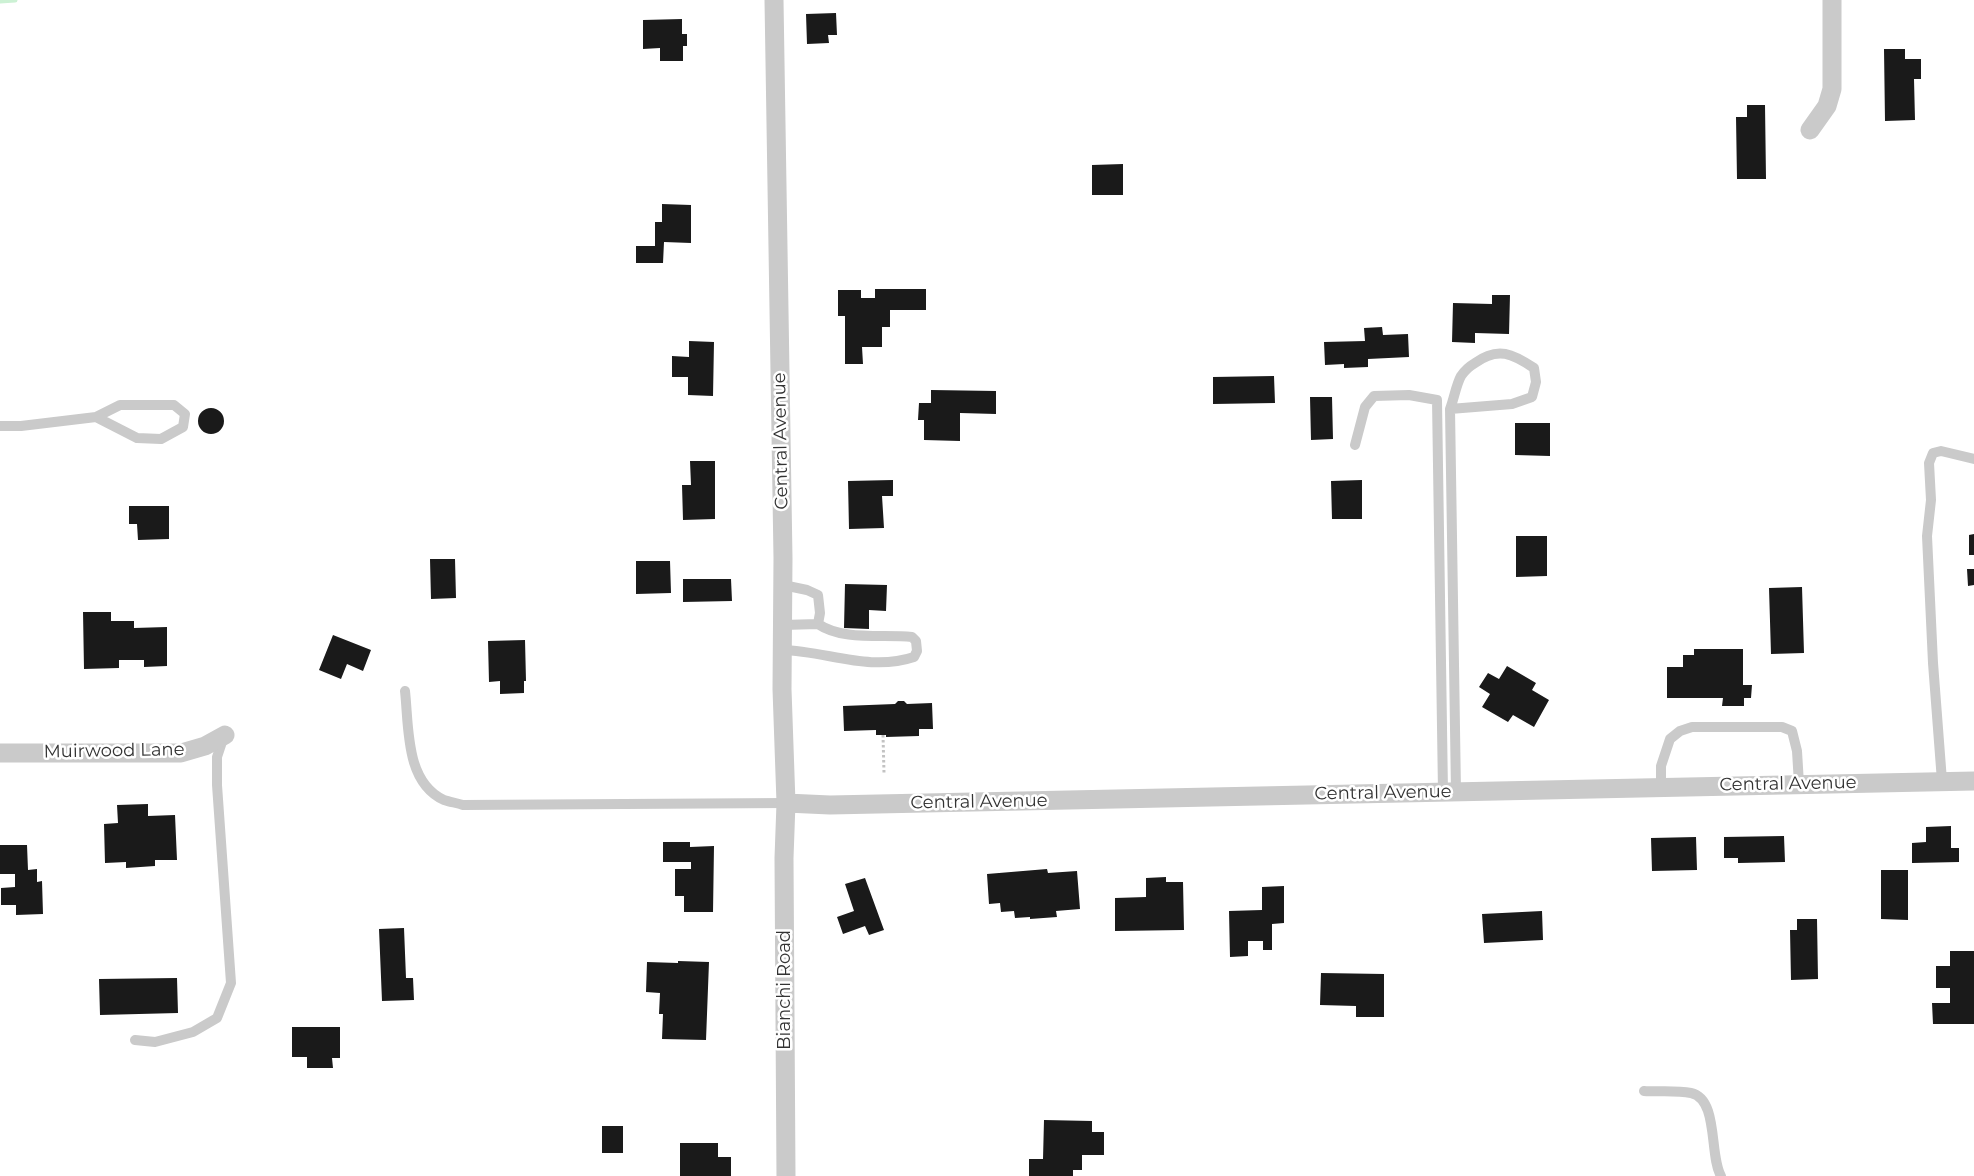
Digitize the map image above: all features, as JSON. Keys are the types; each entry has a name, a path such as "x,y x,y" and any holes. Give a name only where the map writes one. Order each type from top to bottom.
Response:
{"street":[{"name":"Central Avenue","path":"774,0 783,585 782,650 786,803 830,805 1974,780"},
{"path":"1810,130 1827,106 1832,89 1832,0"},
{"name":"Muirwood Lane","path":"0,753 181,753 205,746 225,735"},
{"name":"Bianchi Road","path":"786,803 784,858 786,1176"}],"lane":[{"path":"1449,792 1450,409 1461,377 1469,367 1486,354 1500,352 1519,357 1534,368 1536,382 1532,397 1512,404 1450,409"},
{"path":"1355,444 1365,407 1374,396 1409,396 1437,400 1449,792"},
{"path":"0,426 21,426 96,417 120,405 174,405 185,414 183,427 161,439 137,438 96,417"},
{"path":"1942,781 1933,664 1927,536 1931,500 1929,463 1933,453 1941,451 1974,459"},
{"path":"783,585 807,590 818,595 820,606 818,624"},
{"path":"782,625 818,624 828,631 842,634 912,637 916,640 917,651 914,658 887,664 858,662 782,650"},
{"path":"406,691 412,753 418,775 428,788 444,800 463,805 786,803"},
{"path":"1661,787 1661,766 1670,739 1680,731 1692,727 1782,727 1792,731 1797,751 1799,784"},
{"path":"135,1040 155,1042 193,1032 217,1018 231,983 217,785 217,758 225,735"},
{"path":"1644,1091 1693,1093 1705,1103 1710,1116 1716,1168 1721,1176"}],"path":[{"path":"883,735 884,773"}],"building":[{"path":"836,13 837,35 828,35 829,43 807,44 806,14"},
{"path":"682,19 682,34 687,34 687,46 683,46 683,61 660,61 660,48 643,49 643,20"},
{"path":"1884,49 1905,49 1905,59 1921,59 1921,79 1914,79 1915,120 1885,121"},
{"path":"1747,105 1765,105 1766,179 1737,179 1736,117 1747,117"},
{"path":"1123,164 1123,195 1092,195 1092,165"},
{"path":"662,204 691,205 691,243 664,242 663,263 636,263 636,246 655,246 655,222 662,222"},
{"path":"875,289 926,289 926,310 890,310 890,327 882,327 882,347 862,347 863,364 845,364 845,316 838,316 838,290 861,290 861,298 875,298"},
{"path":"1492,295 1510,295 1509,334 1475,333 1475,343 1452,342 1453,303 1492,304"},
{"path":"1382,327 1383,335 1408,334 1409,357 1368,359 1368,367 1344,368 1344,364 1325,365 1324,342 1365,341 1364,328"},
{"path":"689,341 714,342 713,396 688,395 688,377 672,377 672,356 689,357"},
{"path":"1274,376 1275,403 1213,404 1213,377"},
{"path":"931,390 996,391 996,414 960,413 960,441 924,440 924,420 918,420 919,403 931,403"},
{"path":"1310,397 1332,397 1333,439 1311,440"},
{"path":"211,408 220,412 224,421 220,430 211,434 202,430 198,421 202,412"},
{"path":"1515,423 1550,423 1550,456 1515,455"},
{"path":"690,461 715,461 715,519 683,520 682,485 691,485"},
{"path":"893,480 893,496 882,496 884,528 849,529 848,481"},
{"path":"1362,480 1362,519 1332,519 1331,481"},
{"path":"129,506 169,506 169,539 138,540 137,524 129,524"},
{"path":"1974,534 1974,555 1969,555 1969,535"},
{"path":"1516,536 1547,536 1547,576 1516,577"},
{"path":"430,559 455,559 456,598 431,599"},
{"path":"636,561 670,561 671,593 636,594"},
{"path":"1967,569 1974,569 1974,585 1968,586"},
{"path":"683,579 731,579 732,601 683,602"},
{"path":"845,584 887,585 886,611 869,610 869,629 844,628"},
{"path":"1802,587 1804,653 1771,654 1769,588"},
{"path":"83,612 111,612 111,621 134,621 134,628 167,627 167,666 144,667 144,660 119,660 119,668 84,669"},
{"path":"333,635 371,650 363,671 347,664 341,679 319,670"},
{"path":"525,640 526,681 524,681 524,693 500,694 500,681 489,682 488,641"},
{"path":"1694,649 1743,649 1743,685 1752,685 1751,698 1744,698 1744,706 1722,706 1723,698 1667,698 1667,667 1683,667 1683,655 1694,655"},
{"path":"1507,666 1536,683 1532,690 1549,700 1534,727 1513,715 1508,722 1482,707 1490,694 1479,687 1488,673 1499,679"},
{"path":"898,701 904,701 907,704 932,703 933,729 919,729 919,736 886,737 886,735 876,735 876,730 844,731 843,706 895,704"},
{"path":"148,804 148,816 175,815 177,860 155,860 155,866 126,868 126,862 105,863 104,824 118,823 117,805"},
{"path":"1951,826 1951,848 1959,848 1959,862 1912,863 1912,843 1926,842 1926,827"},
{"path":"1784,836 1785,862 1738,863 1738,858 1724,858 1724,837"},
{"path":"1696,837 1697,870 1652,871 1651,838"},
{"path":"663,842 690,842 690,847 714,846 713,912 684,912 684,896 675,896 675,869 691,869 691,862 663,862"},
{"path":"0,845 27,845 28,870 37,869 37,882 42,881 43,914 16,915 16,905 1,905 1,888 15,887 15,874 0,874"},
{"path":"1047,869 1048,873 1077,871 1080,909 1056,911 1057,917 1030,919 1030,917 1015,918 1014,911 1001,912 1000,903 989,904 987,874"},
{"path":"1881,870 1908,870 1908,920 1881,919"},
{"path":"1166,877 1166,882 1183,882 1184,930 1115,931 1115,898 1146,897 1146,878"},
{"path":"865,878 884,930 869,935 865,926 843,934 837,917 854,911 845,884"},
{"path":"1284,886 1284,923 1272,924 1272,950 1263,950 1263,941 1248,941 1248,956 1230,957 1229,911 1262,910 1262,887"},
{"path":"1542,911 1543,940 1484,943 1482,914"},
{"path":"1797,919 1817,919 1818,979 1791,980 1790,930 1797,930"},
{"path":"404,928 406,978 413,978 414,1000 382,1001 379,929"},
{"path":"1950,951 1974,951 1974,1024 1933,1024 1932,1003 1950,1003 1950,988 1936,988 1936,966 1950,966"},
{"path":"678,961 709,962 706,1040 662,1039 663,1014 659,1014 660,993 646,992 647,962 678,963"},
{"path":"1321,973 1384,974 1384,1017 1356,1017 1356,1006 1320,1005"},
{"path":"177,978 178,1013 100,1015 99,979"},
{"path":"292,1027 340,1027 340,1058 332,1058 333,1068 307,1068 307,1057 292,1057"},
{"path":"1044,1120 1092,1121 1092,1132 1104,1132 1104,1155 1082,1155 1082,1170 1073,1170 1073,1176 1029,1176 1029,1159 1043,1159"},
{"path":"602,1126 623,1126 623,1153 602,1153"},
{"path":"680,1143 718,1143 718,1157 731,1157 731,1176 680,1176"}],"waterway":[{"path":"0,1 15,0"}]}
